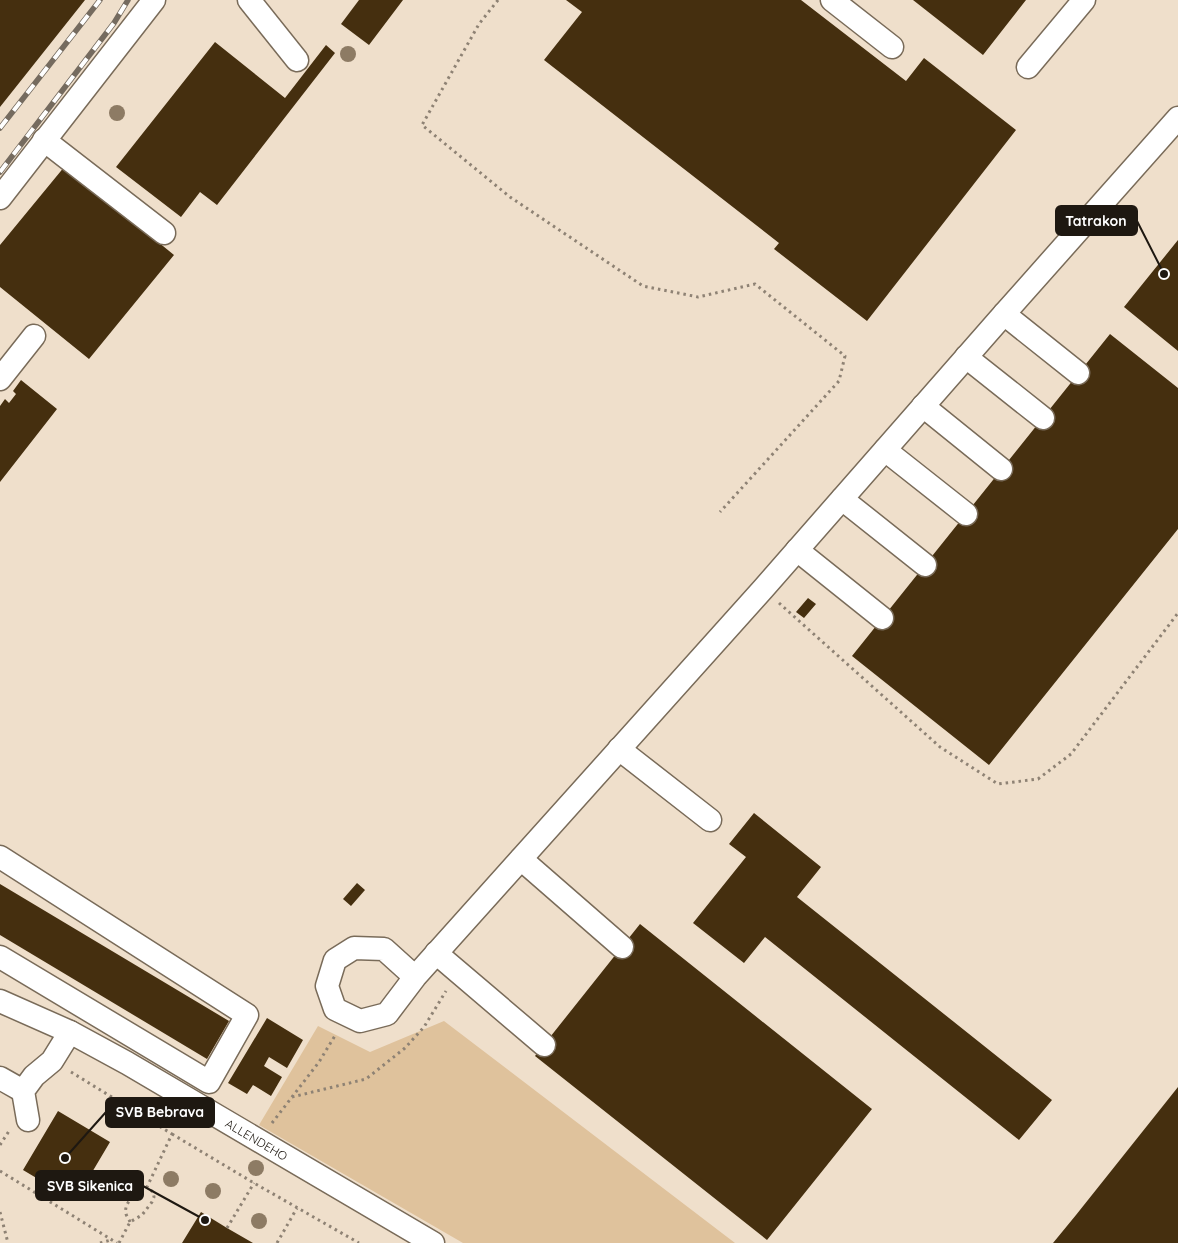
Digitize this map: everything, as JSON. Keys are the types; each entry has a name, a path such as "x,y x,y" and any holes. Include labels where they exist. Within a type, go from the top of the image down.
{"street":[{"path":"0,198 154,0"},
{"path":"249,0 297,60"},
{"path":"832,0 892,47"},
{"path":"1028,67 1084,0"},
{"path":"415,977 384,949 354,948 334,960 327,986 335,1009 360,1020 386,1014 436,953 763,589 1178,118"},
{"path":"44,140 164,233"},
{"path":"1004,314 1078,373"},
{"path":"0,378 34,336"},
{"path":"966,357 1042,418"},
{"path":"923,406 1001,469"},
{"path":"885,450 966,514"},
{"path":"842,499 925,565"},
{"path":"797,550 882,618"},
{"path":"619,749 710,820"},
{"path":"0,857 247,1015 209,1082 206,1110"},
{"path":"521,859 622,947"},
{"path":"436,953 544,1045"},
{"path":"0,957 209,1082"},
{"name":"ALLENDEHO","path":"0,1001 70,1032 127,1063 433,1243"},
{"path":"28,1120 23,1091 34,1076 52,1061 70,1032"},
{"path":"0,1078 23,1091"}],"path":[{"path":"498,0 478,24 422,125 510,197 643,286 698,297 755,284 844,356 839,381 720,512"},
{"path":"763,589 940,748 998,784 1038,779 1071,754 1178,613"},
{"path":"292,1097 366,1079 405,1048 424,1027 457,971"},
{"path":"259,1141 319,1062 348,1015"},
{"path":"52,1061 353,1242 359,1243"},
{"path":"130,1222 126,1208 138,1192 147,1187 172,1134"},
{"path":"0,1172 118,1243 130,1222 142,1215 152,1202 153,1192 147,1187"},
{"path":"227,1228 254,1183"},
{"path":"277,1243 297,1208"},
{"path":"0,1212 8,1243"},
{"path":"100,1243 112,1240"}],"shaded area":[{"path":"444,1021 735,1243 463,1243 259,1125 318,1026 370,1052"}],"building":[{"path":"0,0 85,0 0,107"},
{"path":"359,0 403,0 369,45 341,24"},
{"path":"566,0 801,0 906,81 924,58 1016,130 867,321 774,249 779,243 544,60 582,12"},
{"path":"913,0 1026,0 983,55"},
{"path":"215,42 285,98 326,45 335,53 217,205 200,192 181,217 116,167"},
{"path":"65,166 174,255 89,359 0,287 0,245"},
{"path":"1178,240 1178,351 1124,307"},
{"path":"1110,334 1178,388 1178,529 989,765 852,656"},
{"path":"21,380 57,409 0,482 0,406 5,399 9,403 16,394 13,391"},
{"path":"808,598 816,604 804,618 796,612"},
{"path":"754,813 821,867 797,897 1052,1100 1019,1140 765,937 744,963 693,923 746,857 729,844"},
{"path":"357,883 365,890 351,906 343,899"},
{"path":"0,884 229,1021 207,1059 0,935"},
{"path":"640,924 872,1109 767,1240 535,1056"},
{"path":"267,1018 303,1040 287,1068 269,1057 264,1066 282,1077 271,1096 253,1085 247,1094 228,1083"},
{"path":"1178,1087 1178,1243 1053,1243 1076,1215"},
{"path":"58,1111 110,1142 75,1201 23,1170"},
{"path":"201,1212 227,1228 253,1243 182,1243"}],"railway":[{"path":"0,128 100,0"},
{"path":"0,172 114,23 128,0"}],"place":[{"name":"Tatrakon","path":"1164,274"},
{"name":"SVB Bebrava","path":"65,1158"},
{"name":"SVB Sikenica","path":"205,1220"}]}
